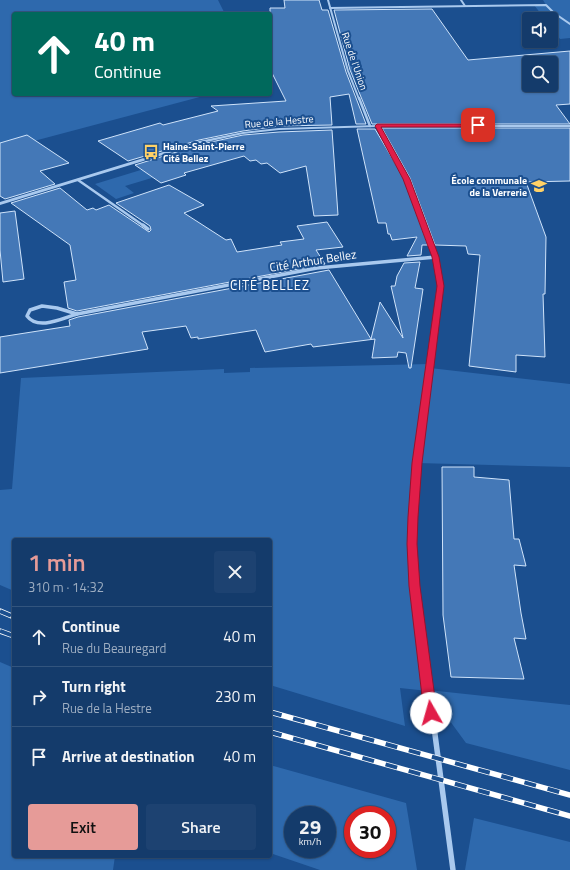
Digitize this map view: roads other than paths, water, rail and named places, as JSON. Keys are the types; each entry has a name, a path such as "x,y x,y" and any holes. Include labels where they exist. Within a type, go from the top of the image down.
{"street":[{"name":"Rue de l'Union","path":"328,0 348,71 370,126"},
{"path":"461,0 465,6"},
{"path":"330,8 546,5 554,13 570,24"},
{"name":"Rue de la Hestre","path":"0,204 201,142 243,133 295,128 370,126 570,126"},
{"path":"377,126 406,179 436,257 440,286 417,463 412,544 415,586 453,870"},
{"path":"78,180 148,229"},
{"name":"Cité Arthur Bellez","path":"77,314 48,306 33,309 27,316 30,321 40,324 77,314 317,268 436,257"}],"railway":[{"path":"0,611 12,616"},
{"path":"0,631 12,635"},
{"path":"272,713 570,795"},
{"path":"272,733 570,816"}],"place":[{"name":"Haine-Saint-Pierre Cité Bellez","path":"151,152"},
{"name":"École communale de la Verrerie","path":"539,186"}],"district":[{"name":"CITÉ BELLEZ","path":"270,285"}]}
